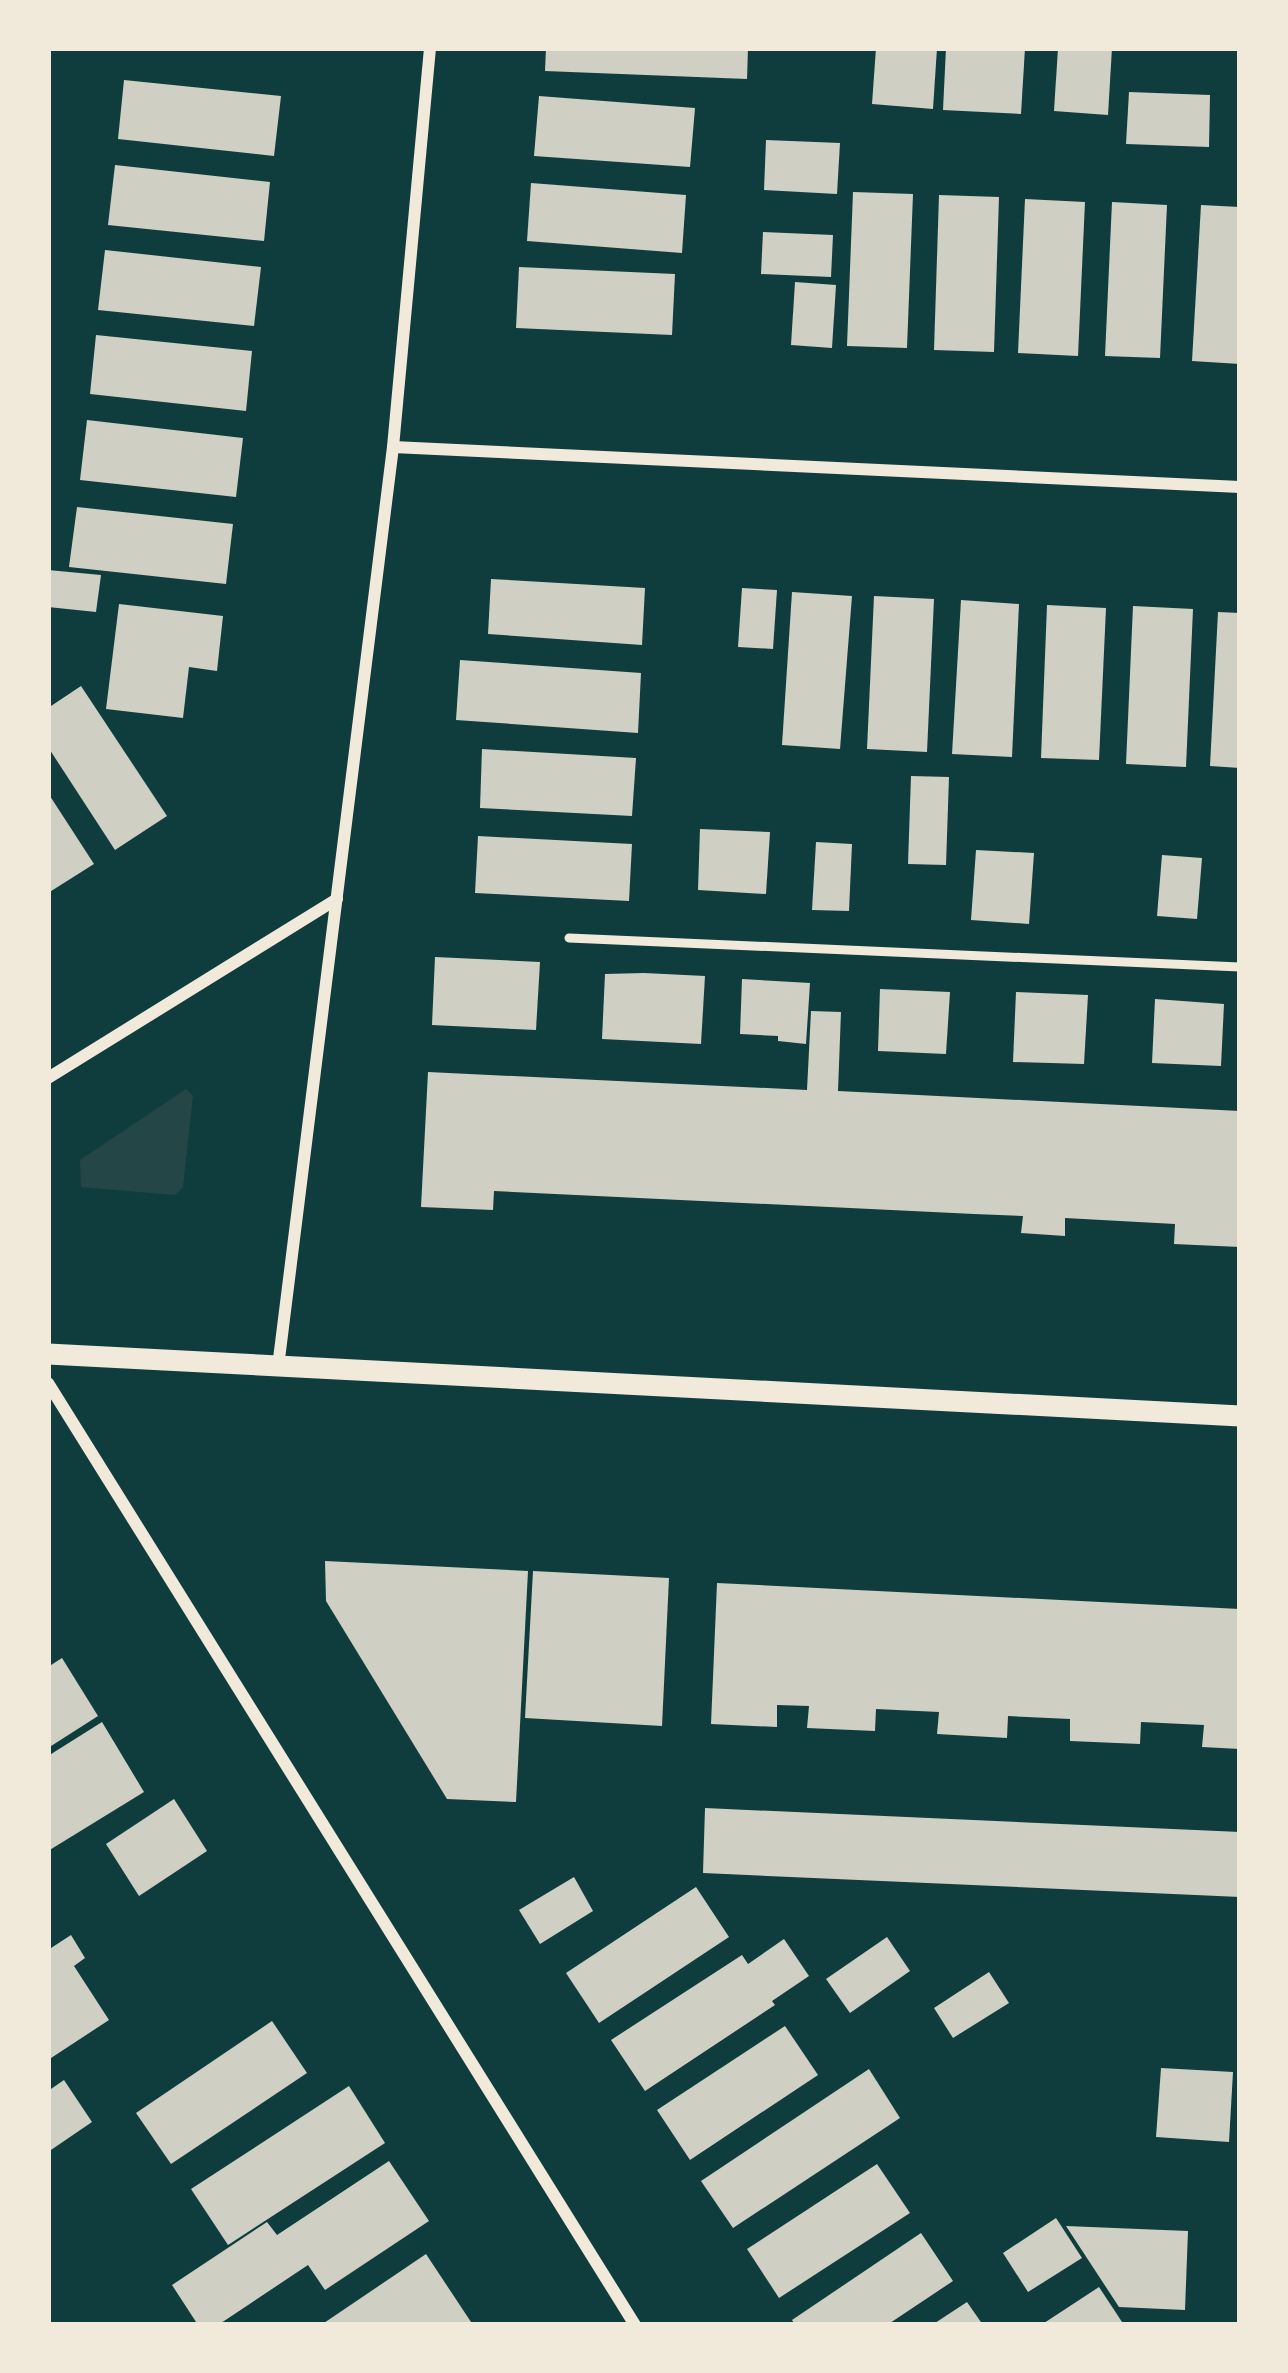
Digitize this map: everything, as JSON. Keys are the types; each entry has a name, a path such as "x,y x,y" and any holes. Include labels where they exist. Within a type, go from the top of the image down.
{"street":[{"path":"278,1367 393,447 430,48"},
{"path":"393,447 1240,487"},
{"path":"48,1078 337,899"},
{"path":"48,1354 1240,1415"},
{"path":"48,1383 635,2325"}],"lane":[{"path":"569,938 1240,967"}],"shaded area":[{"path":"186,1089 193,1096 183,1187 175,1195 81,1187 80,1160"}],"building":[{"path":"546,48 748,48 747,79 545,71"},
{"path":"876,48 937,48 933,109 872,104"},
{"path":"946,48 1025,48 1021,114 943,110"},
{"path":"1058,48 1112,48 1108,115 1054,111"},
{"path":"124,80 281,96 274,156 118,139"},
{"path":"1129,92 1210,95 1209,147 1126,144"},
{"path":"539,96 695,108 690,167 534,156"},
{"path":"766,140 840,143 837,194 764,190"},
{"path":"115,165 270,182 264,241 108,225"},
{"path":"531,183 686,195 682,253 527,241"},
{"path":"853,192 913,194 907,348 847,346"},
{"path":"939,195 999,197 994,352 934,350"},
{"path":"1025,199 1085,202 1078,356 1018,353"},
{"path":"1112,202 1167,205 1160,358 1105,356"},
{"path":"1201,205 1240,207 1240,364 1192,361"},
{"path":"763,232 833,235 831,277 761,274"},
{"path":"105,250 261,267 254,326 98,310"},
{"path":"519,267 675,274 672,335 516,328"},
{"path":"795,282 836,285 832,348 791,345"},
{"path":"96,335 252,351 246,411 90,394"},
{"path":"87,420 243,438 236,497 80,480"},
{"path":"77,507 233,524 226,584 69,567"},
{"path":"48,570 101,575 96,612 48,607"},
{"path":"491,579 645,588 642,645 488,634"},
{"path":"742,588 777,590 773,649 738,647"},
{"path":"792,592 852,596 840,749 782,745"},
{"path":"874,596 934,599 927,752 867,749"},
{"path":"961,600 1019,604 1012,757 952,754"},
{"path":"119,604 223,616 217,671 189,667 183,718 106,709"},
{"path":"1047,605 1106,608 1099,760 1041,758"},
{"path":"1133,606 1193,609 1186,767 1126,764"},
{"path":"1218,612 1240,613 1240,768 1210,766"},
{"path":"460,660 641,673 638,733 456,720"},
{"path":"81,686 167,816 115,850 48,747 48,708"},
{"path":"482,749 636,758 632,816 480,808"},
{"path":"911,776 949,777 946,865 908,864"},
{"path":"48,793 94,864 48,893"},
{"path":"700,829 770,832 766,894 698,890"},
{"path":"478,836 632,844 629,901 475,893"},
{"path":"816,842 852,844 849,911 812,910"},
{"path":"976,850 1034,853 1029,924 971,920"},
{"path":"1162,855 1202,858 1197,919 1157,916"},
{"path":"435,957 540,962 536,1030 432,1025"},
{"path":"605,974 705,976 701,1044 602,1039"},
{"path":"742,979 810,983 806,1044 778,1041 778,1036 740,1034"},
{"path":"880,989 950,992 946,1054 878,1051"},
{"path":"1016,992 1088,995 1084,1064 1013,1062"},
{"path":"1155,999 1224,1004 1221,1066 1152,1063"},
{"path":"811,1011 841,1012 838,1091 1240,1111 1240,1247 1174,1244 1175,1224 1065,1218 1065,1236 1021,1233 1023,1216 494,1191 493,1210 421,1207 428,1072 807,1090"},
{"path":"325,1561 528,1571 516,1802 447,1799 326,1601"},
{"path":"533,1571 669,1578 662,1726 525,1718"},
{"path":"717,1583 1240,1609 1240,1749 1202,1747 1204,1725 1141,1722 1140,1744 1070,1741 1070,1719 1008,1716 1007,1738 937,1734 939,1712 876,1709 875,1731 807,1728 809,1706 777,1705 777,1727 711,1724"},
{"path":"62,1658 98,1716 48,1748 48,1667"},
{"path":"102,1722 144,1792 48,1851 48,1756"},
{"path":"174,1799 207,1851 139,1896 106,1844"},
{"path":"705,1808 1240,1832 1240,1897 703,1873"},
{"path":"574,1877 593,1911 540,1944 519,1910"},
{"path":"696,1887 729,1937 599,2023 566,1973"},
{"path":"71,1935 85,1958 74,1966 109,2020 48,2060 48,1950"},
{"path":"887,1937 910,1971 850,2013 826,1979"},
{"path":"784,1939 809,1976 772,2001 775,2005 645,2091 611,2040 742,1955 748,1964"},
{"path":"989,1972 1009,2003 953,2038 934,2008"},
{"path":"272,2021 307,2073 171,2164 136,2113"},
{"path":"785,2026 818,2075 690,2160 657,2110"},
{"path":"1161,2068 1233,2072 1229,2142 1156,2137"},
{"path":"869,2069 900,2118 733,2228 701,2181"},
{"path":"64,2080 92,2122 48,2152 48,2091"},
{"path":"349,2086 385,2143 228,2245 191,2189"},
{"path":"389,2161 429,2221 325,2290 308,2265 218,2325 198,2325 172,2285 267,2222 277,2235"},
{"path":"877,2164 910,2213 779,2298 747,2249"},
{"path":"1056,2218 1082,2258 1028,2292 1003,2253"},
{"path":"1066,2226 1188,2231 1185,2310 1119,2307"},
{"path":"921,2233 953,2281 887,2325 795,2325 792,2320"},
{"path":"426,2254 473,2325 321,2325"},
{"path":"1099,2287 1124,2325 1041,2325"},
{"path":"967,2302 983,2325 932,2325"}]}
